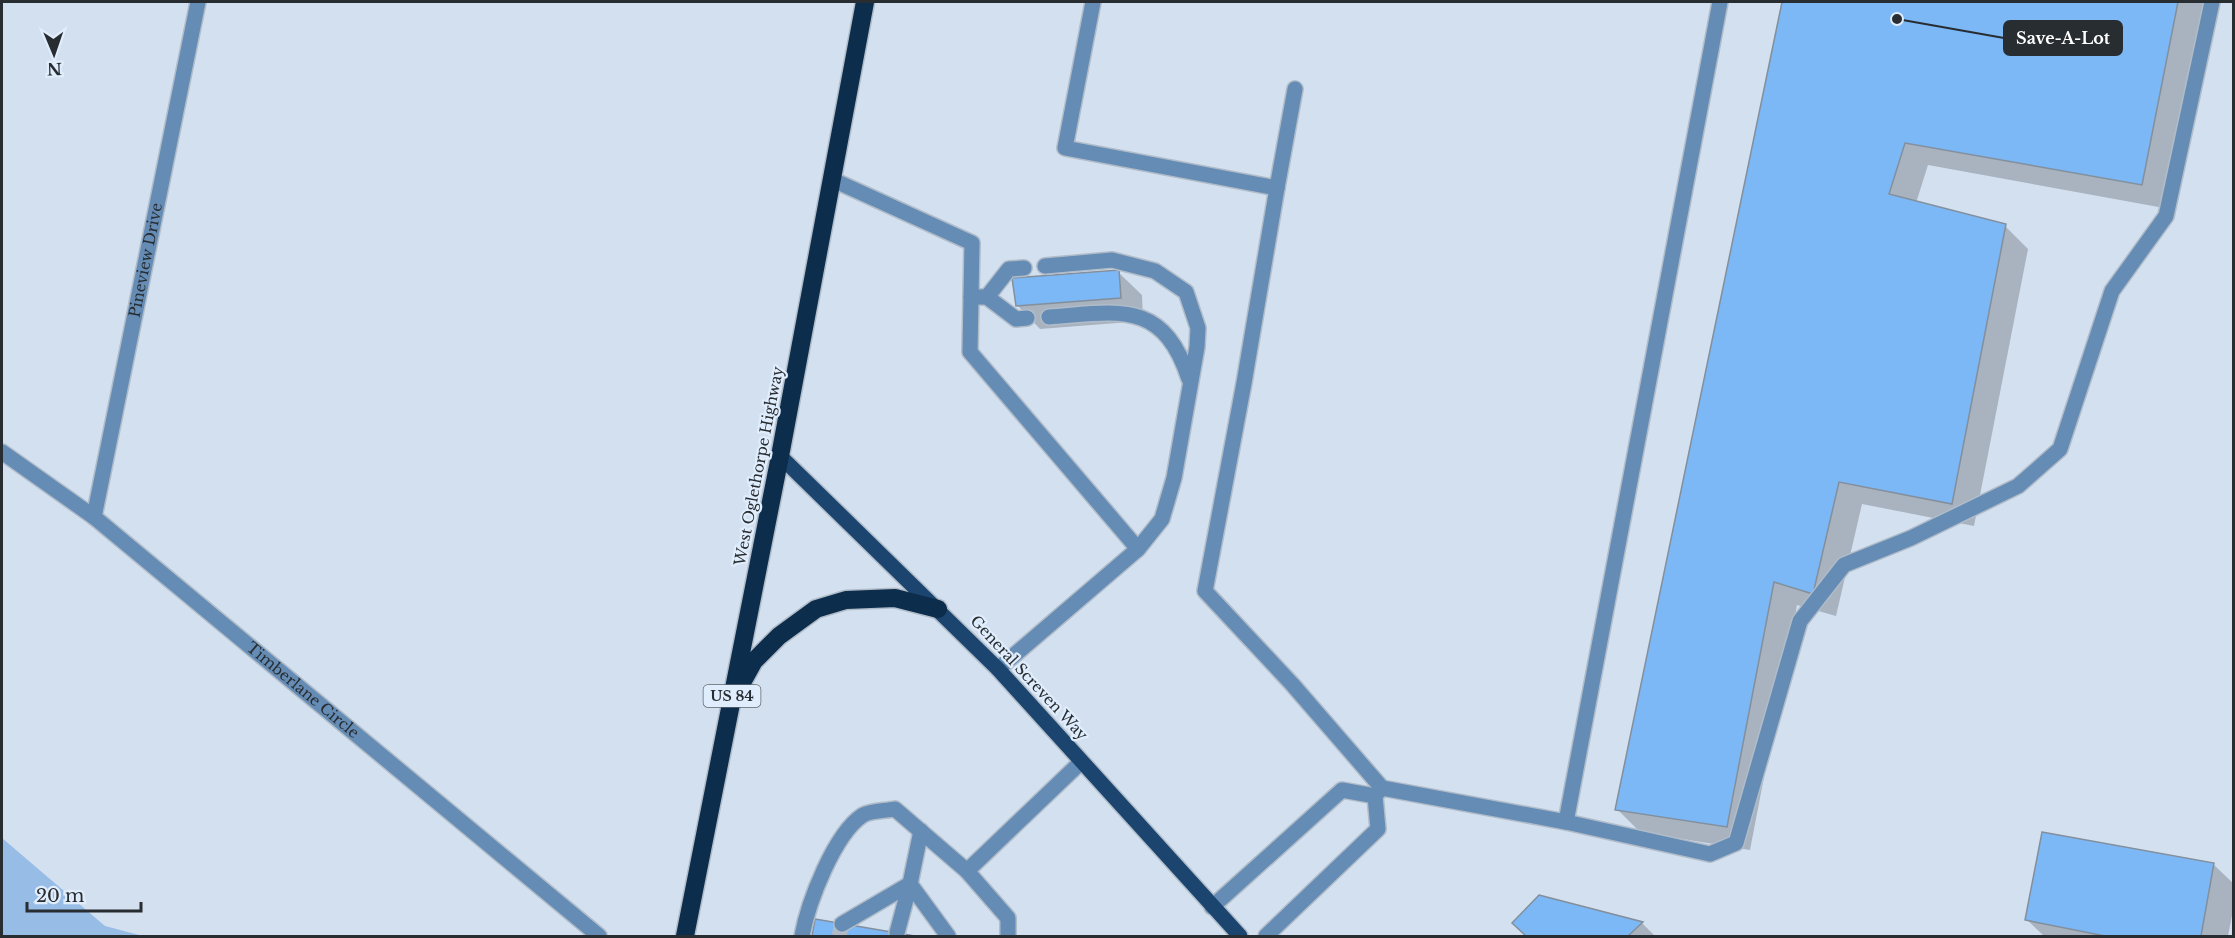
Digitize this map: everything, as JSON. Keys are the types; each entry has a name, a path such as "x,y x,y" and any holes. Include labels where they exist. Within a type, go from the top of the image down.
{"highway":[{"name":"West Oglethorpe Highway","path":"685,936 780,456 866,2"},
{"path":"732,699 754,661 779,636 816,609 846,600 895,598 938,609"}],"main road":[{"name":"General Screven Way","path":"780,456 999,669 1240,936"}],"street":[{"name":"Pineview Drive","path":"94,517 198,2"},
{"path":"1092,2 1065,148 1277,188"},
{"path":"1566,822 1720,2"},
{"path":"1212,907 1342,790 1378,792 1566,822 1710,854 1736,843 1800,621 1844,565 1911,538 2018,486 2060,449 2112,291 2166,216 2212,2"},
{"path":"1266,936 1378,829 1378,792 1292,684 1205,591 1295,89"},
{"path":"831,178 972,243 979,297 970,352 1138,549"},
{"path":"999,669 1138,549 1162,519 1174,478 1197,347 1198,328 1186,292 1155,271 1112,260 1045,266"},
{"path":"979,297 1010,269 1024,268"},
{"path":"979,297 1016,319 1027,318"},
{"path":"1049,317 1118,312 1135,315 1161,328 1181,355 1190,382"},
{"name":"Timberlane Circle","path":"2,452 94,517 599,936"},
{"path":"967,871 1082,762"},
{"path":"802,936 806,915 826,864 852,824 866,814 895,809 967,871 1008,918 1008,936"},
{"path":"897,933 921,831"},
{"path":"842,924 910,884"},
{"path":"910,884 948,936"}],"shaded area":[{"path":"2,838 105,926 143,936 2,936"}],"building":[{"path":"1782,2 2178,2 2142,185 1905,143 1889,194 2006,224 1952,504 1839,482 1813,594 1774,582 1727,827 1615,810"},
{"path":"1119,270 1121,298 1016,306 1012,278"},
{"path":"2042,832 2214,863 2201,936 2105,936 2025,920"},
{"path":"1539,895 1643,922 1628,936 1526,936 1512,923"},
{"path":"815,919 915,936 812,936"}],"tunnel":[{"path":"839,936 842,924"}],"place":[{"name":"Save-A-Lot","path":"1897,19"}]}
